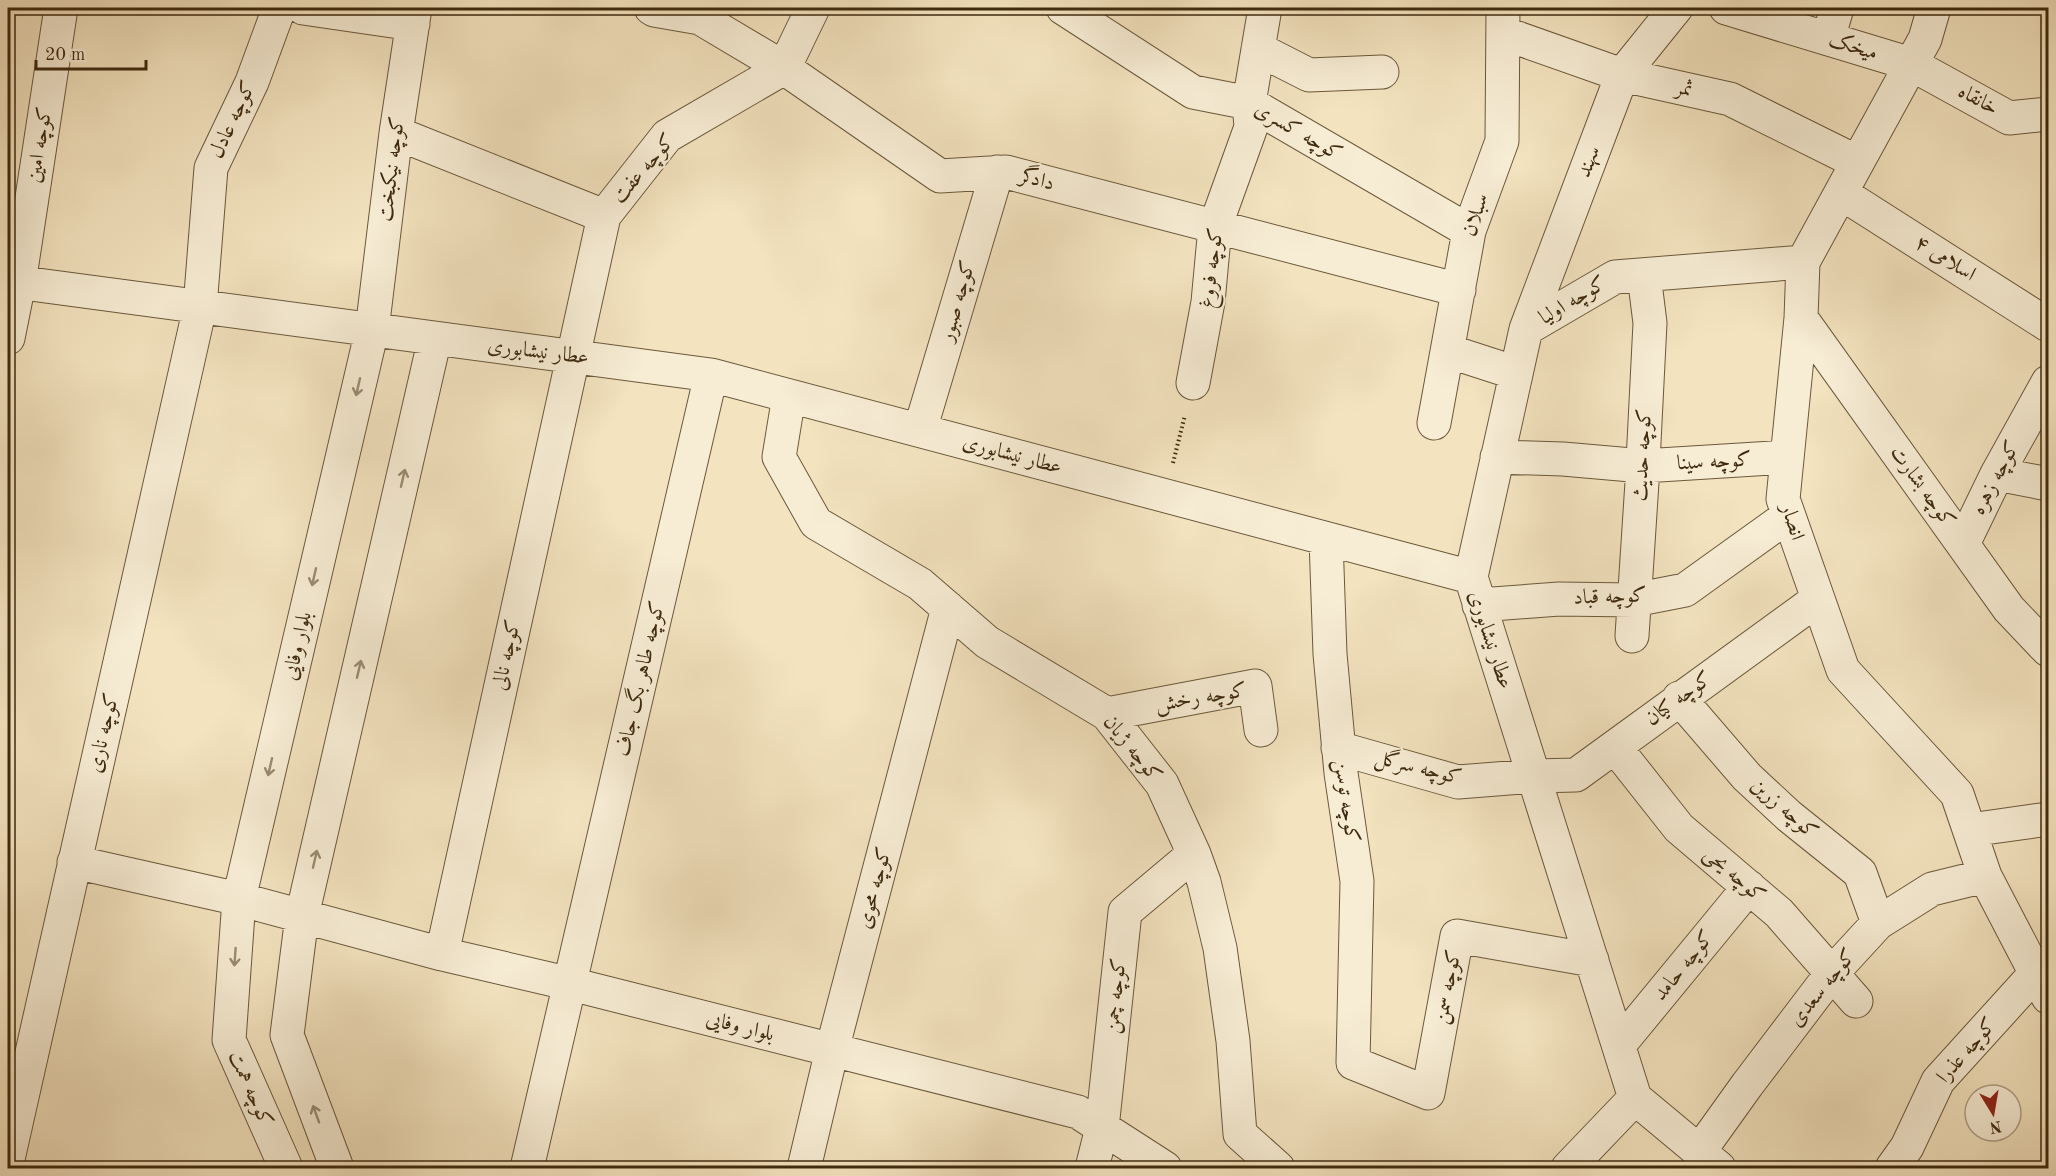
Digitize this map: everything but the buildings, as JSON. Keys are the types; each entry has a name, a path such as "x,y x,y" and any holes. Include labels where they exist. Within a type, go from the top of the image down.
{"street":[{"name":"کوچه امین","path":"8,338 13,282 61,8"},
{"name":"کوچه عادل","path":"200,307 211,168 252,81 277,14 277,8"},
{"path":"303,8 414,16"},
{"name":"دادگر","path":"651,8 700,18 784,68 940,176 1006,172 1460,290"},
{"path":"784,68 813,8"},
{"name":"کوچه کسری","path":"1063,8 1193,92 1249,103 1469,231"},
{"name":"کوچه فروغ","path":"1193,383 1208,302 1215,227 1251,127 1249,103 1265,8"},
{"name":"سهند","path":"1526,329 1622,75 1676,8"},
{"name":"میخک","path":"1726,8 1784,16 1828,39 1911,64"},
{"path":"1828,39 1837,8"},
{"name":"انصار","path":"1934,8 1925,39 1803,262 1801,318 1783,499 1843,670 1957,794 1986,876 2042,985"},
{"name":"کوچه نیکبخت","path":"372,330 396,132 414,16"},
{"name":"ثمر","path":"1503,20 1622,75 1730,99 1857,162"},
{"name":"سبلان","path":"1434,423 1469,231 1502,141 1503,20"},
{"path":"1258,49 1309,75 1382,72"},
{"name":"خانقاه","path":"1911,64 2009,117 2049,114"},
{"name":"کوچه عفت","path":"572,356 604,216 667,136 784,68"},
{"path":"396,132 604,216"},
{"name":"کوچه صبور","path":"920,430 997,172"},
{"name":"اسلامی ۴","path":"1841,193 2049,325"},
{"name":"کوچه اولیا","path":"1475,591 1497,457 1526,329 1615,277 1803,262"},
{"name":"کوچه حدیث","path":"1632,636 1650,323 1644,275"},
{"name":"عطار نیشابوری","path":"13,282 711,375 1326,539 1475,591 1635,1098"},
{"name":"کوچه ناری","path":"8,1159 200,307"},
{"name":"کوچه بشارت","path":"1801,318 2009,609 2049,650"},
{"name":"بلوار وفایی","path":"372,330 239,898 442,954 571,984 1078,1112 1165,1168"},
{"path":"337,1168 287,1035 302,915 435,338"},
{"path":"1448,351 1516,373"},
{"name":"کوچه نالی","path":"442,954 572,356"},
{"name":"کوچه طاهر بگ جاف","path":"527,1168 711,375"},
{"name":"کوچه زهره","path":"1963,544 1998,474 2049,382"},
{"name":"کوچه ژیان","path":"789,396 779,457 816,523 920,584 987,642 1107,714 1162,784 1194,854 1204,882 1220,948 1233,1041 1240,1134 1278,1168"},
{"name":"کوچه سینا","path":"1497,457 1563,459 1643,466 1787,457"},
{"path":"1998,474 2049,484"},
{"name":"کوچه قباد","path":"1475,591 1559,598 1634,600 1685,590 1788,516"},
{"name":"کوچه توسن","path":"1326,539 1330,654 1338,748 1357,881 1353,1063"},
{"name":"کوچه کیان","path":"1534,776 1576,775 1818,599"},
{"name":"کوچه محوی","path":"804,1168 832,1050 948,608"},
{"name":"کوچه رخش","path":"1107,714 1255,686 1261,730"},
{"name":"کوچه زرین","path":"1679,698 1746,777 1789,816 1860,873 1878,923"},
{"name":"کوچه یحی","path":"1615,747 1679,828 1779,913 1856,1001"},
{"name":"کوچه سرگل","path":"1338,748 1458,782 1534,776"},
{"path":"1970,830 2049,819"},
{"name":"کوچه چمن","path":"1092,1168 1102,1128 1125,912 1194,854"},
{"path":"74,862 239,898"},
{"name":"کوچه سعدی","path":"1709,1160 1747,1085 1832,973 1878,923 1932,889 1986,876"},
{"name":"کوچه حامد","path":"1618,1045 1749,887"},
{"name":"کوچه همت","path":"239,898 229,1040 286,1168"},
{"name":"کوچه سمن","path":"1353,1063 1428,1093 1457,936 1592,960"},
{"name":"کوچه عذرا","path":"1892,1168 1907,1147 1938,1081 2042,985"},
{"path":"1568,1168 1635,1098 1709,1160"}],"path":[{"path":"1165,496 1193,383"}]}
